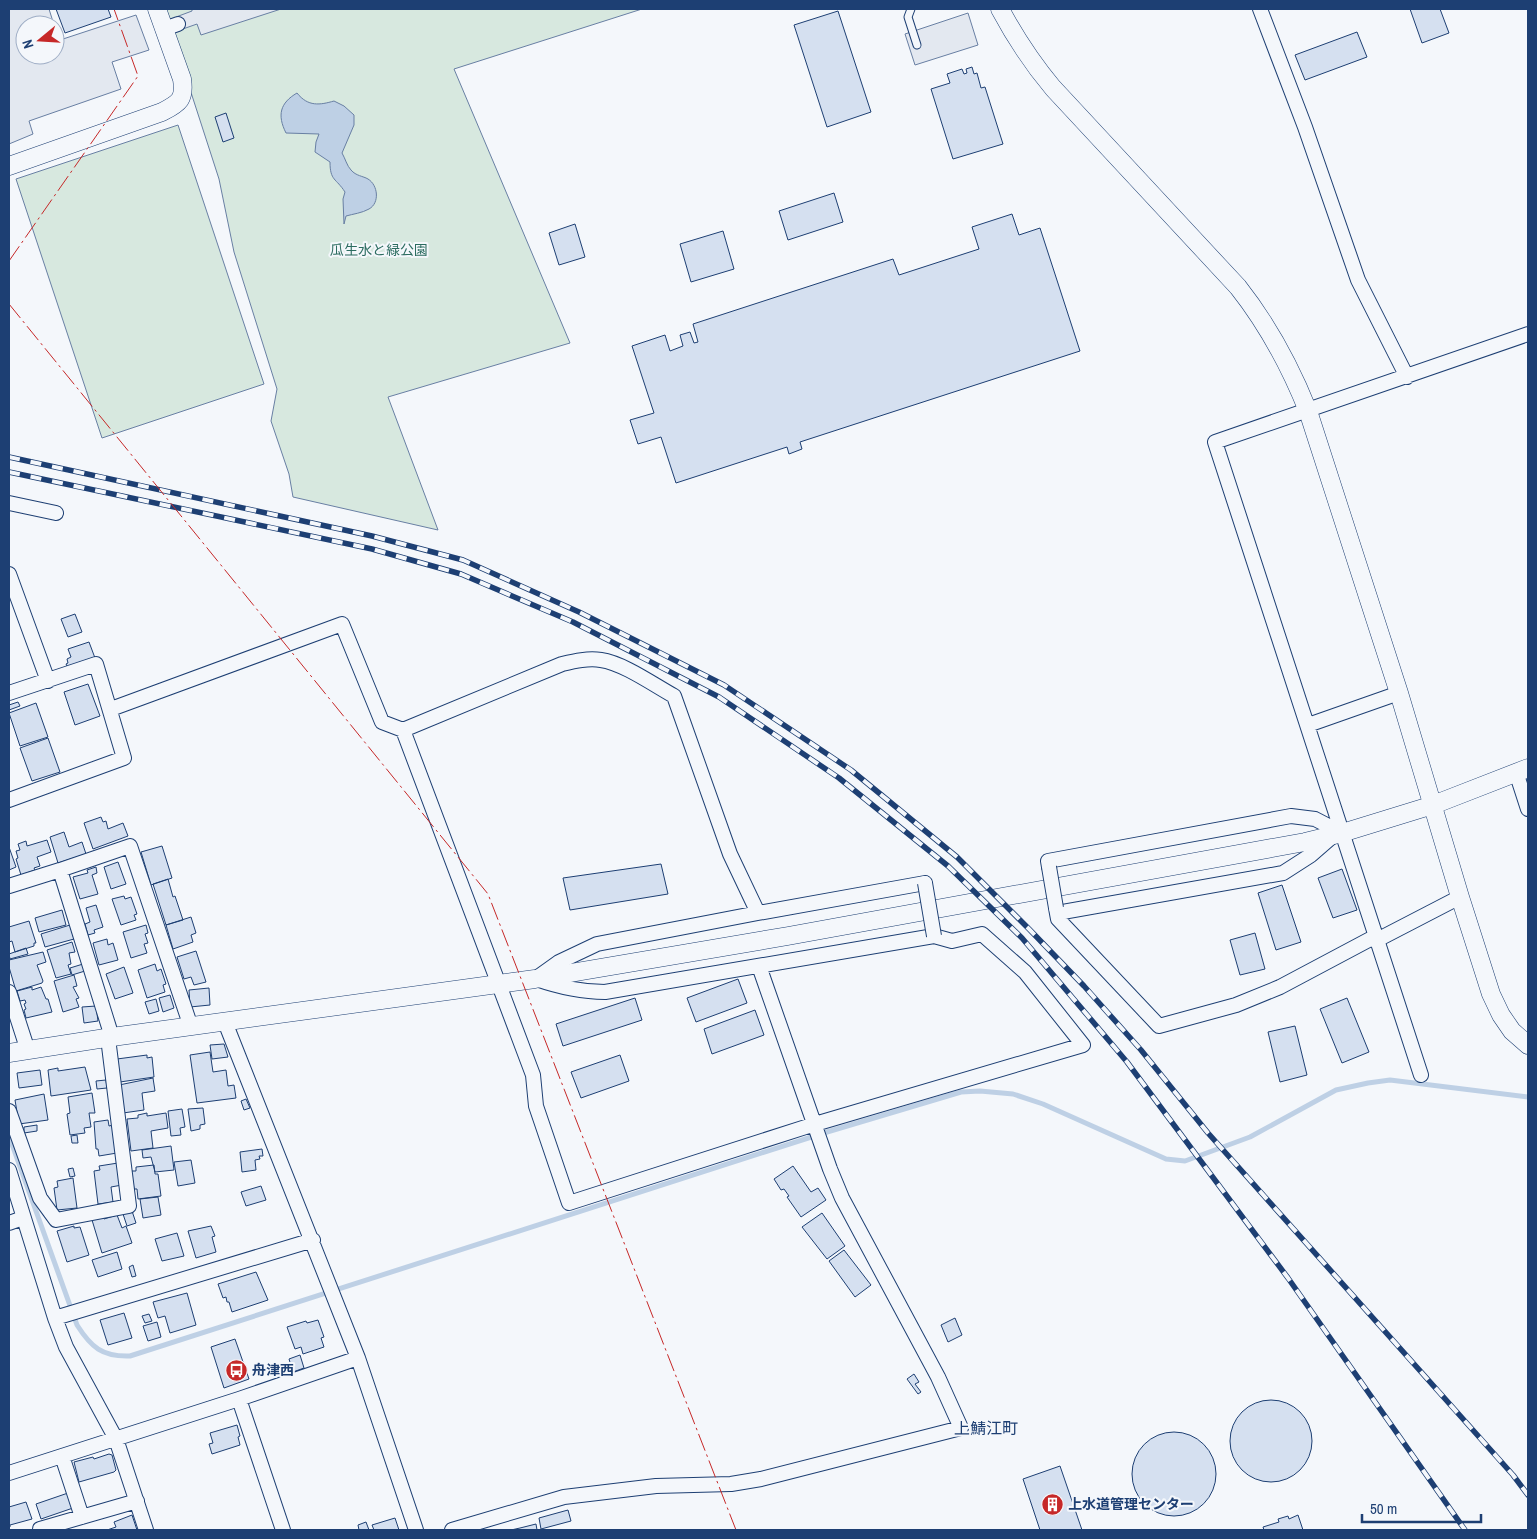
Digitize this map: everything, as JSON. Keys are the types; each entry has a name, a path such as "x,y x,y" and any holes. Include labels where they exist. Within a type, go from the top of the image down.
{"street":[{"path":"10,163 162,112 174,106 182,99 184,90 171,26 157,9"},
{"path":"1000,9 1034,65 1053,88 1232,280 1257,311 1290,369 1308,411 1399,693 1491,994 1501,1015 1512,1031 1528,1045"},
{"path":"1260,9 1305,127 1358,280 1406,377"},
{"path":"1421,1075 1376,938 1338,834 1308,725 1215,442 1528,334"},
{"path":"9,503 56,513"},
{"path":"9,573 48,681"},
{"path":"110,709 342,624 382,722 403,730 562,664 588,659 614,663 674,696 730,854 758,913"},
{"path":"9,693 96,664 124,758 9,800"},
{"path":"1308,725 1399,693"},
{"path":"403,730 533,1074 536,1106 569,1203 817,1131 1083,1045 1025,972 982,934 952,941 934,936 605,992 559,987 536,979"},
{"path":"9,1053 536,979 905,915 1305,842 1433,805 1522,770 1528,809"},
{"path":"1338,834 1315,820 1291,816 1048,861 1058,919 1160,1026 1236,1005 1280,987 1460,897"},
{"path":"1056,910 1283,873 1311,855 1338,834"},
{"path":"9,886 130,846 191,1027"},
{"path":"9,1112 40,1198 56,1220 129,1206 110,1038 60,870"},
{"path":"536,979 559,962 597,944 925,883 934,936"},
{"path":"452,1530 564,1498 656,1486 732,1484 761,1479 961,1428 938,1377 842,1198 830,1169 759,966"},
{"path":"9,992 28,1051"},
{"path":"226,1022 333,1291 358,1358 416,1530"},
{"path":"9,1170 55,1318 66,1347 116,1439 146,1530"},
{"path":"9,1223 23,1218"},
{"path":"55,1318 313,1240"},
{"path":"9,1473 240,1399 358,1358"},
{"path":"240,1399 282,1530"},
{"path":"62,1456 82,1517"},
{"path":"40,1530 137,1501"}],"lane":[{"path":"911,9 908,16 917,45"}],"green space":[{"name":"瓜生水と緑公園","path":"164,9 642,9 454,69 570,343 388,397 438,530 293,497 289,474 271,421 277,389 234,252 219,179"},
{"path":"178,125 264,384 102,438 16,179"}],"shaded area":[{"path":"9,9 49,9 51,15 15,15 15,65 65,65 65,38 136,15 149,50 112,62 121,89 29,121 33,134 9,144"},
{"path":"192,9 281,9 201,35 197,24 180,30 176,17 192,11"},
{"path":"968,13 978,45 915,65 905,34"}],"water":[{"path":"297,93 305,101 314,104 334,101 344,106 354,115 354,125 342,153 353,172 368,179 374,185 376,198 375,203 369,209 346,216 344,224 343,199 345,192 332,176 330,162 315,152 319,134 286,133 283,127 281,115 284,105"}],"building":[{"path":"56,9 108,9 111,17 65,33 65,15 58,15"},
{"path":"1410,9 1440,9 1449,33 1422,43"},
{"path":"838,11 871,112 827,127 794,25"},
{"path":"1357,32 1367,57 1305,80 1295,55"},
{"path":"972,67 974,74 977,73 981,88 985,87 1003,144 953,159 931,89 950,83 947,74 962,69 964,74 967,73 966,69"},
{"path":"226,113 234,138 223,142 215,117"},
{"path":"834,193 843,222 788,240 779,211"},
{"path":"1012,214 1019,235 1040,228 1080,351 800,442 802,449 789,454 787,447 676,483 661,437 638,444 630,420 654,413 632,346 665,335 670,351 683,346 680,335 690,332 694,343 698,342 693,324 893,259 899,275 979,249 972,227"},
{"path":"575,224 585,257 559,265 549,233"},
{"path":"723,231 734,269 691,282 680,244"},
{"path":"75,614 82,632 68,637 61,619"},
{"path":"89,642 95,658 68,668 66,664 68,663 67,659 71,657 68,649"},
{"path":"88,684 100,716 75,725 64,692"},
{"path":"18,702 20,706 9,710 9,705"},
{"path":"36,703 48,737 20,746 9,713"},
{"path":"48,738 60,772 32,781 20,748"},
{"path":"101,817 103,822 106,821 108,829 123,823 128,836 93,849 84,823"},
{"path":"64,832 69,847 82,842 86,854 58,863 50,837"},
{"path":"47,840 51,852 37,857 40,866 34,868 35,870 21,875 16,859 18,858 16,851 20,850 18,844 26,841 27,846"},
{"path":"162,846 172,878 151,885 141,852"},
{"path":"9,847 16,867 9,870"},
{"path":"118,862 126,884 111,889 104,867"},
{"path":"661,864 668,894 570,910 563,878"},
{"path":"96,867 97,873 92,875 98,894 80,899 73,877 88,873 87,870"},
{"path":"1342,869 1357,910 1333,918 1318,878"},
{"path":"168,879 183,920 166,925 153,884"},
{"path":"1282,885 1301,942 1276,950 1258,893"},
{"path":"124,896 125,899 131,897 137,914 134,915 136,920 121,925 112,899"},
{"path":"96,905 103,927 94,930 95,933 88,935 85,924 90,922 86,908"},
{"path":"62,910 66,925 39,932 35,918"},
{"path":"191,917 196,933 191,935 193,942 173,949 166,925"},
{"path":"29,921 36,943 34,943 34,946 15,952 12,941 9,942 9,927"},
{"path":"70,925 74,939 45,947 41,934"},
{"path":"146,925 148,933 145,934 148,943 144,944 147,953 131,958 123,932"},
{"path":"1255,933 1265,969 1240,975 1230,940"},
{"path":"107,939 108,945 113,943 118,960 99,965 93,943"},
{"path":"72,942 75,952 69,953 71,964 68,965 71,974 56,978 47,950"},
{"path":"26,948 28,954 10,959 9,954"},
{"path":"196,951 206,982 194,985 191,977 184,979 177,957"},
{"path":"43,952 46,962 37,965 42,983 16,991 9,967 9,960"},
{"path":"83,964 85,971 72,975 70,968"},
{"path":"155,964 157,971 161,969 166,984 163,985 165,992 147,998 138,970"},
{"path":"124,967 133,993 115,999 106,974"},
{"path":"74,975 77,986 73,987 79,998 76,999 79,1007 63,1012 54,981"},
{"path":"738,979 747,1003 696,1022 687,998"},
{"path":"32,987 32,990 41,987 46,999 48,999 52,1012 26,1018 24,1010 26,1009 25,1000 20,1001 17,991"},
{"path":"209,988 210,1005 190,1007 189,990"},
{"path":"170,995 174,1008 163,1012 159,998"},
{"path":"635,998 642,1020 563,1046 556,1024"},
{"path":"1347,998 1369,1052 1342,1063 1320,1009"},
{"path":"156,999 159,1011 149,1014 145,1002"},
{"path":"96,1006 98,1021 84,1023 82,1007"},
{"path":"755,1010 764,1035 712,1054 704,1029"},
{"path":"1295,1026 1307,1075 1280,1082 1268,1032"},
{"path":"224,1044 228,1057 212,1059 210,1045"},
{"path":"210,1052 213,1072 226,1070 228,1086 234,1085 236,1098 197,1103 190,1055"},
{"path":"147,1055 147,1058 152,1057 154,1077 120,1082 117,1059"},
{"path":"620,1055 629,1081 581,1098 571,1072"},
{"path":"85,1067 91,1090 51,1096 48,1070 58,1068 58,1071"},
{"path":"40,1070 42,1085 19,1088 17,1073"},
{"path":"153,1078 155,1091 142,1093 144,1110 123,1113 119,1085"},
{"path":"106,1080 107,1088 97,1089 96,1081"},
{"path":"92,1093 95,1113 89,1113 91,1127 84,1128 85,1133 70,1135 67,1114 70,1113 68,1097"},
{"path":"44,1094 48,1120 19,1124 15,1100"},
{"path":"246,1099 250,1108 244,1110 241,1101"},
{"path":"203,1108 205,1124 200,1125 200,1129 191,1131 188,1109"},
{"path":"182,1109 185,1127 180,1128 181,1135 171,1136 168,1111"},
{"path":"147,1113 147,1116 166,1113 168,1128 151,1131 153,1148 131,1151 127,1119 138,1118 138,1115"},
{"path":"108,1120 109,1126 113,1125 117,1153 99,1156 98,1149 96,1149 94,1122"},
{"path":"37,1125 37,1131 24,1133 24,1127"},
{"path":"77,1135 78,1143 72,1143 71,1136"},
{"path":"171,1146 174,1170 155,1172 151,1157 143,1158 142,1150"},
{"path":"262,1149 263,1156 259,1156 260,1159 255,1160 256,1170 242,1172 240,1152"},
{"path":"191,1160 195,1183 178,1186 174,1162"},
{"path":"118,1163 122,1185 111,1187 113,1202 98,1204 94,1171 100,1170 99,1166"},
{"path":"154,1165 155,1174 158,1174 161,1196 138,1199 131,1171 136,1171 136,1167"},
{"path":"793,1166 811,1192 818,1188 826,1200 801,1217 787,1197 789,1196 784,1189 781,1190 774,1179"},
{"path":"73,1168 75,1176 70,1177 68,1169"},
{"path":"73,1178 77,1208 57,1210 54,1188 58,1187 57,1181"},
{"path":"261,1186 266,1200 246,1206 241,1192"},
{"path":"158,1197 161,1215 143,1218 140,1199"},
{"path":"132,1211 136,1223 127,1226 123,1214"},
{"path":"822,1213 845,1246 827,1259 802,1227"},
{"path":"117,1215 122,1228 126,1226 132,1243 102,1253 92,1220"},
{"path":"74,1226 74,1228 80,1227 89,1255 67,1262 57,1231"},
{"path":"211,1226 215,1236 212,1237 216,1252 196,1258 188,1231"},
{"path":"177,1233 184,1256 162,1261 155,1239"},
{"path":"844,1250 871,1285 855,1297 829,1261"},
{"path":"117,1252 122,1269 98,1277 92,1260"},
{"path":"133,1265 136,1276 132,1277 129,1267"},
{"path":"256,1272 268,1300 232,1312 226,1297 223,1298 218,1284"},
{"path":"187,1293 196,1325 170,1333 165,1316 158,1318 153,1302"},
{"path":"124,1313 132,1338 108,1345 100,1320"},
{"path":"149,1314 152,1321 145,1323 142,1316"},
{"path":"955,1318 962,1335 948,1342 941,1325"},
{"path":"318,1320 324,1337 321,1338 324,1347 303,1354 301,1347 295,1349 287,1327 306,1321 307,1323"},
{"path":"157,1322 161,1337 148,1341 143,1326"},
{"path":"235,1339 249,1379 224,1388 211,1347"},
{"path":"300,1355 304,1368 293,1372 289,1359"},
{"path":"914,1374 919,1382 915,1384 921,1392 918,1394 907,1379"},
{"path":"1271,1400 1287,1403 1300,1412 1309,1425 1312,1441 1309,1457 1300,1470 1287,1479 1271,1482 1255,1479 1242,1470 1233,1457 1230,1441 1233,1425 1242,1412 1255,1403"},
{"path":"237,1425 240,1445 212,1454 209,1444 213,1443 210,1433"},
{"path":"1174,1432 1190,1435 1204,1444 1213,1458 1216,1474 1213,1490 1204,1504 1190,1513 1174,1516 1158,1513 1144,1504 1135,1490 1132,1474 1135,1458 1144,1444 1158,1435"},
{"path":"109,1454 112,1455 116,1470 114,1472 79,1482 74,1462 93,1457 94,1459"},
{"name":"上水道管理センター","path":"1060,1466 1082,1530 1040,1530 1023,1479"},
{"path":"68,1493 73,1508 41,1519 36,1504"},
{"path":"26,1502 32,1519 10,1525 9,1527 9,1507"},
{"path":"568,1510 571,1521 541,1529 539,1518"},
{"path":"132,1515 137,1530 107,1530 116,1527 114,1522"},
{"path":"1298,1515 1303,1530 1264,1530 1263,1527 1279,1522 1278,1519 1288,1516 1289,1519"},
{"path":"395,1518 399,1530 374,1530 372,1525"},
{"path":"366,1522 369,1530 359,1530 358,1525"},
{"path":"536,1524 537,1530 511,1530 520,1528"}],"waterway":[{"path":"9,1136 77,1325 87,1339 98,1349 112,1355 130,1356 827,1132 961,1092 980,1091 1013,1094 1043,1104 1166,1159 1185,1161 1250,1137 1336,1090 1368,1083 1390,1080 1528,1097"}],"railway":[{"path":"9,457 372,536 463,560 579,612 724,685 851,770 957,857 1084,986 1141,1050 1208,1133 1513,1475 1528,1495"},
{"path":"9,472 372,549 461,574 573,622 719,697 839,778 948,866 1022,938 1127,1062 1288,1278 1465,1530"}],"power":[{"path":"9,261 138,76 114,9"},
{"path":"9,304 488,894 736,1530"}],"place":[{"name":"舟津西","path":"236,1370"},
{"name":"上水道管理センター","path":"1052,1504"}],"district":[{"name":"上鯖江町","path":"986,1428"}]}
